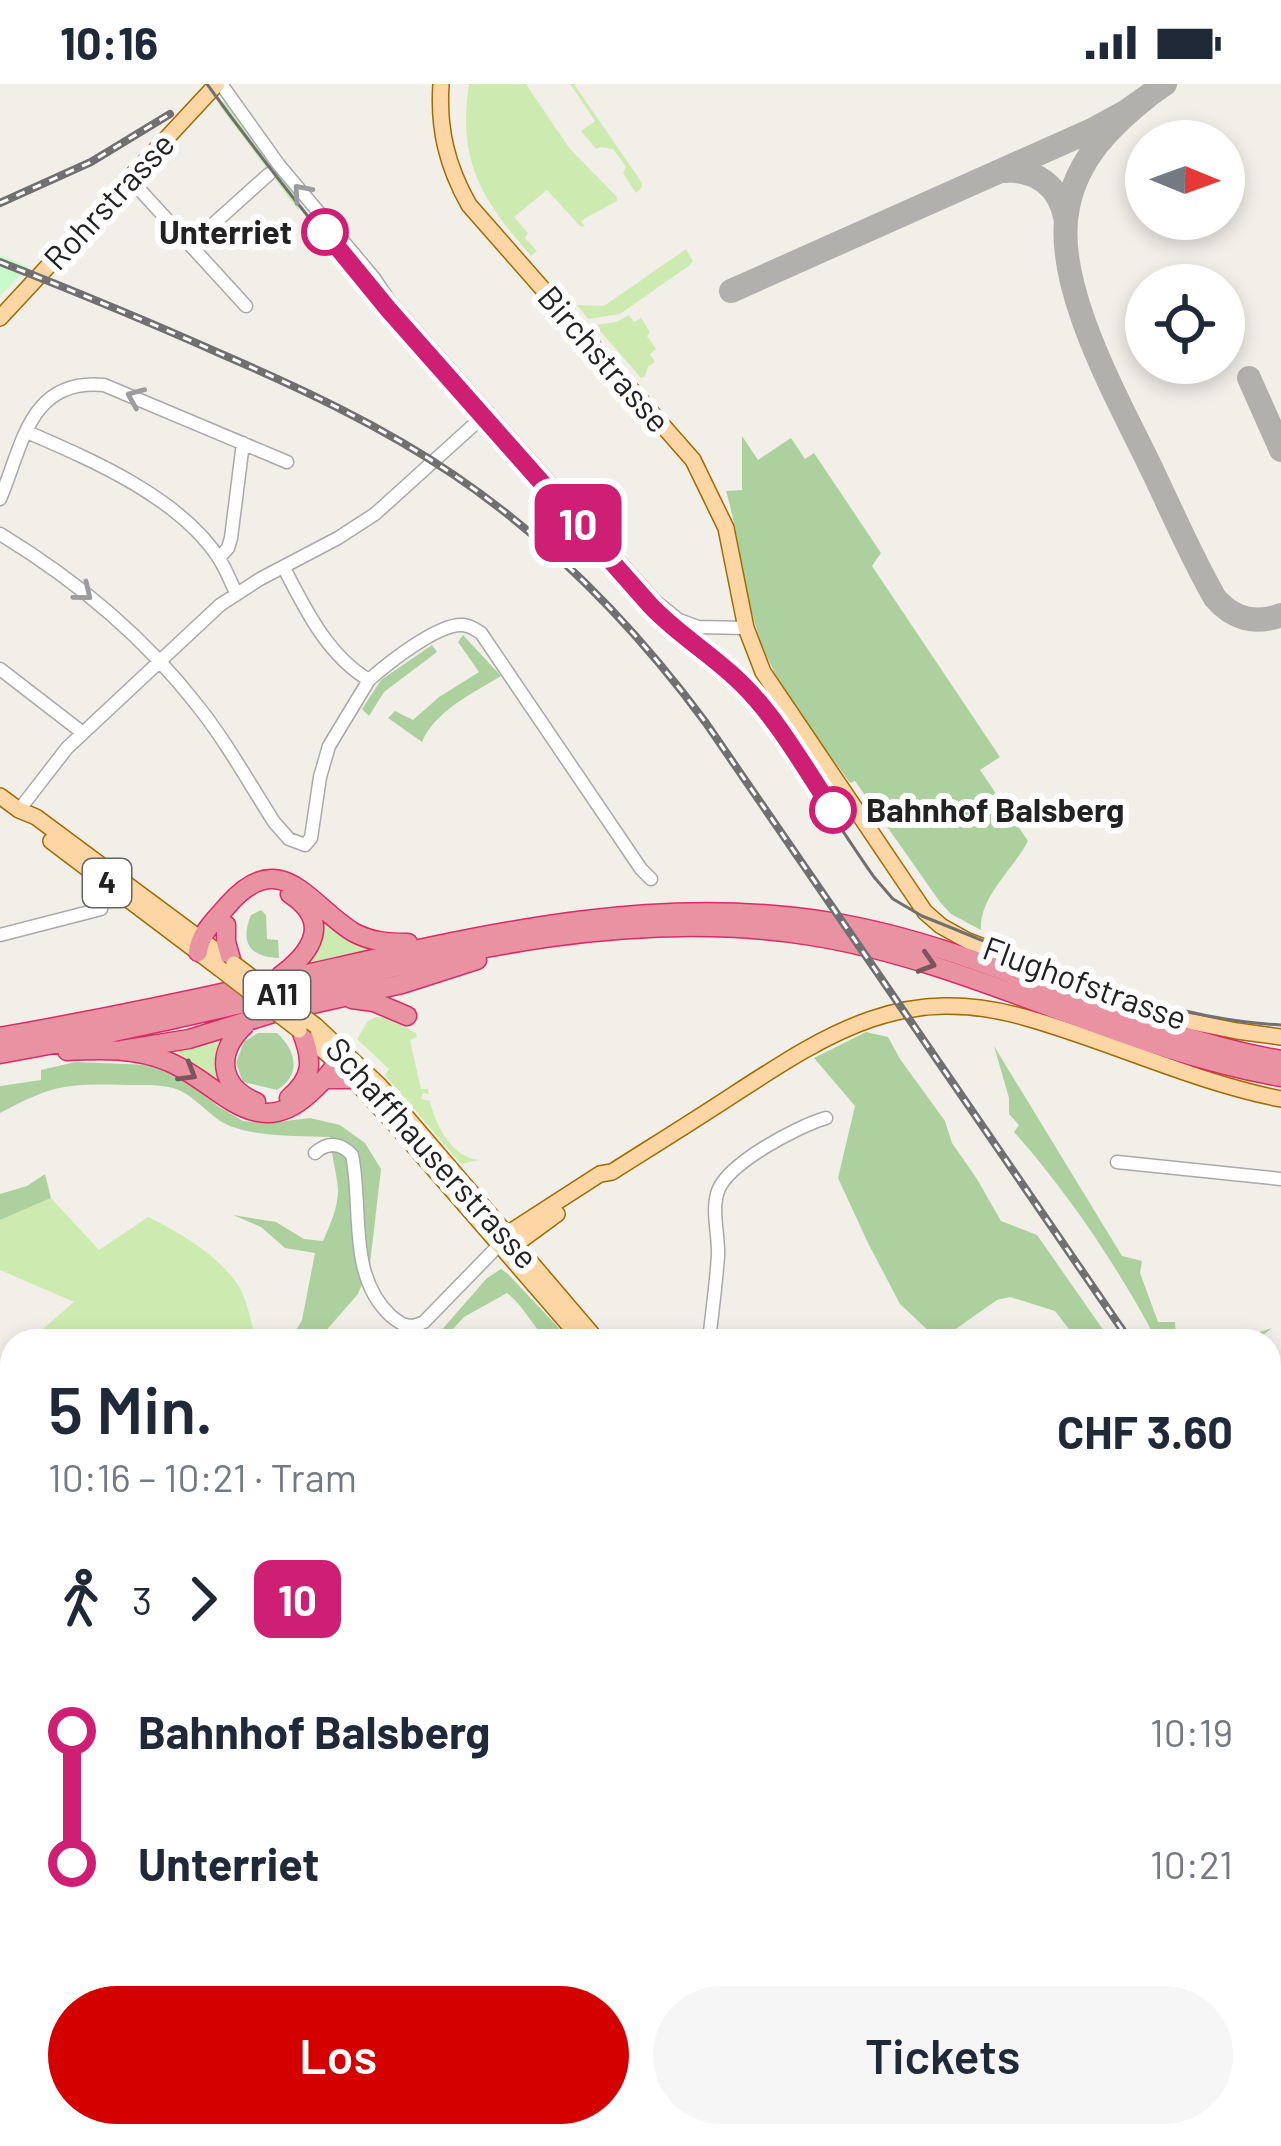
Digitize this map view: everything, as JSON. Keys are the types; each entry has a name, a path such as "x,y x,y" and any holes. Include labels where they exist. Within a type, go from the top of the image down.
{"highway":[{"path":"202,946 243,890 274,880 303,890 364,937 392,943 441,943"},
{"path":"202,946 245,901 263,891 284,892 303,904 312,922 310,946 303,958 272,982"},
{"name":"A11","path":"0,1036 529,926 620,914 714,911 809,918 919,940 1169,1031 1281,1060"},
{"path":"226,925 228,965"},
{"name":"A11","path":"0,1055 554,935 706,926 847,942 903,956 1160,1046 1281,1077"},
{"path":"0,1055 122,1051 189,1039 402,984 554,935"},
{"path":"335,998 374,1002 407,1016 397,1003 402,984"},
{"path":"254,1019 233,1037 226,1054 226,1073 251,1101 266,1104 288,1098 335,1063"},
{"path":"305,1083 309,1062 306,1029"},
{"path":"122,1051 172,1063 233,1103 262,1113 296,1105 335,1063"},
{"path":"335,1063 354,1079"}],"main road":[{"name":"Rohrstrasse","path":"0,318 219,84"},
{"name":"Birchstrasse","path":"441,84 446,157 469,206 693,460 717,510 717,534 741,627"},
{"name":"Birchstrasse","path":"451,84 450,145 480,215"},
{"name":"Flughofstrasse","path":"741,627 776,694 925,912 941,926 968,941 1167,1017 1276,1034"},
{"name":"Schaffhauserstrasse","path":"0,796 30,826 228,965 306,1029 335,1063 380,1086 574,1329"},
{"path":"507,1241 600,1174 612,1172 823,1039 888,1013 970,1007 1017,1015 1281,1099"},
{"name":"Schaffhauserstrasse","path":"354,1079 587,1329"}],"street":[{"path":"219,84 390,302 654,600 698,628 741,627"},
{"path":"191,244 269,174"},
{"path":"129,178 246,306"},
{"path":"0,500 30,421 46,400 65,388 92,383 287,462"},
{"path":"19,810 65,750 236,593 360,524 488,412"},
{"path":"27,432 102,467 186,520 219,558 236,593"},
{"path":"219,558 231,538 243,443"},
{"path":"0,534 99,604 160,663 197,704 274,822 289,839 302,844 311,838 329,746 368,680 392,659 453,626 471,626 482,633 651,879"},
{"path":"284,568 332,648 350,669 368,680"},
{"path":"0,670 83,733"},
{"path":"0,935 100,909"},
{"path":"710,1329 718,1252 716,1195 722,1183 747,1160 808,1123 826,1118"},
{"path":"314,1153 334,1144 352,1155 362,1264 376,1298 406,1327 424,1322 507,1241"},
{"path":"1117,1162 1281,1179"}],"green space":[{"path":"469,84 526,84 570,149 617,201 581,221 585,227 547,190 514,217 537,251 531,256 477,178 467,136"},
{"path":"570,84 642,183 636,193 613,149 596,149 581,131 595,121"},
{"path":"226,99 297,194 299,211 219,105"},
{"path":"686,249 693,261 690,265 620,314 588,319 577,305 604,306"},
{"path":"0,255 29,267 0,296"},
{"path":"372,285 472,400 469,411 365,293"},
{"path":"629,315 634,322 641,318 656,349 650,354 655,362 641,378 595,325"},
{"path":"482,425 494,425 567,508 555,507"},
{"path":"742,436 758,460 791,438 805,459 814,453 881,553 872,566 1000,757 980,770 1028,841 985,906 981,930 951,914 940,902 855,781 850,783 806,722 767,657 753,617 726,491 742,490"},
{"path":"575,519 662,612 747,685 739,691 672,638 570,524"},
{"path":"463,635 501,676 445,712 422,742 388,718 395,711 413,720 479,672 458,642"},
{"path":"432,645 437,652 384,692 369,716 362,709 381,680"},
{"path":"312,909 380,948 302,966"},
{"path":"261,910 266,915 267,939 278,940 279,958 260,955 247,940 251,915"},
{"path":"376,1017 416,1033 410,1040 421,1089 428,1089 429,1094 423,1093 421,1099 430,1101 453,1147 479,1160 461,1164 385,1075 389,1069 357,1039"},
{"path":"230,1032 231,1092 158,1052"},
{"path":"866,1032 888,1037 945,1121 952,1143 1001,1221 1037,1235 1103,1329 1069,1329 1055,1311 1010,1297 997,1300 956,1329 927,1329 900,1304 838,1178 855,1106 814,1058"},
{"path":"258,1033 277,1033 292,1055 290,1077 277,1090 243,1082 236,1063 244,1042"},
{"path":"994,1046 1122,1256 1142,1261 1140,1273 1158,1322 1175,1322 1175,1329 1150,1329 1092,1232 1014,1132 1019,1125 1009,1114"},
{"path":"75,1062 151,1065 184,1079 243,1121 310,1118 340,1125 365,1143 381,1169 370,1264 358,1294 327,1329 297,1329 315,1253 285,1248 261,1227 233,1215 276,1222 304,1239 323,1241 338,1197 330,1137 271,1135 236,1128 182,1091 156,1085 60,1088 0,1113 0,1086 41,1080 41,1070"},
{"path":"45,1174 51,1198 0,1220 0,1194 27,1186"},
{"path":"51,1198 99,1250 148,1217 194,1243 224,1268 238,1284 253,1329 43,1329 74,1302 0,1270 0,1220"},
{"path":"501,1269 560,1329 537,1329 507,1293 464,1317 453,1329 442,1329 487,1278"}],"taxiway":[{"path":"731,291 1092,130 1165,84"},
{"path":"1147,97 1108,132 1087,159 1072,190 1065,238 1079,307 1108,379 1215,598 1245,618 1281,615"},
{"path":"1005,171 1027,173 1052,188 1065,217"},
{"path":"1249,378 1281,450"}],"tram line":[{"path":"207,84 311,220 476,416 647,607 755,704 893,899 922,916 1053,969 1143,1000 1188,1012 1281,1025"},
{"name":"10","path":"325,232 650,605 751,693 833,810"}],"railway":[{"path":"0,203 91,162 170,114"},
{"path":"0,262 249,366 368,424 490,501 559,558 651,653 706,723 1122,1329"}],"place":[{"name":"Unterriet","path":"325,232"},
{"name":"Bahnhof Balsberg","path":"833,810"}]}
